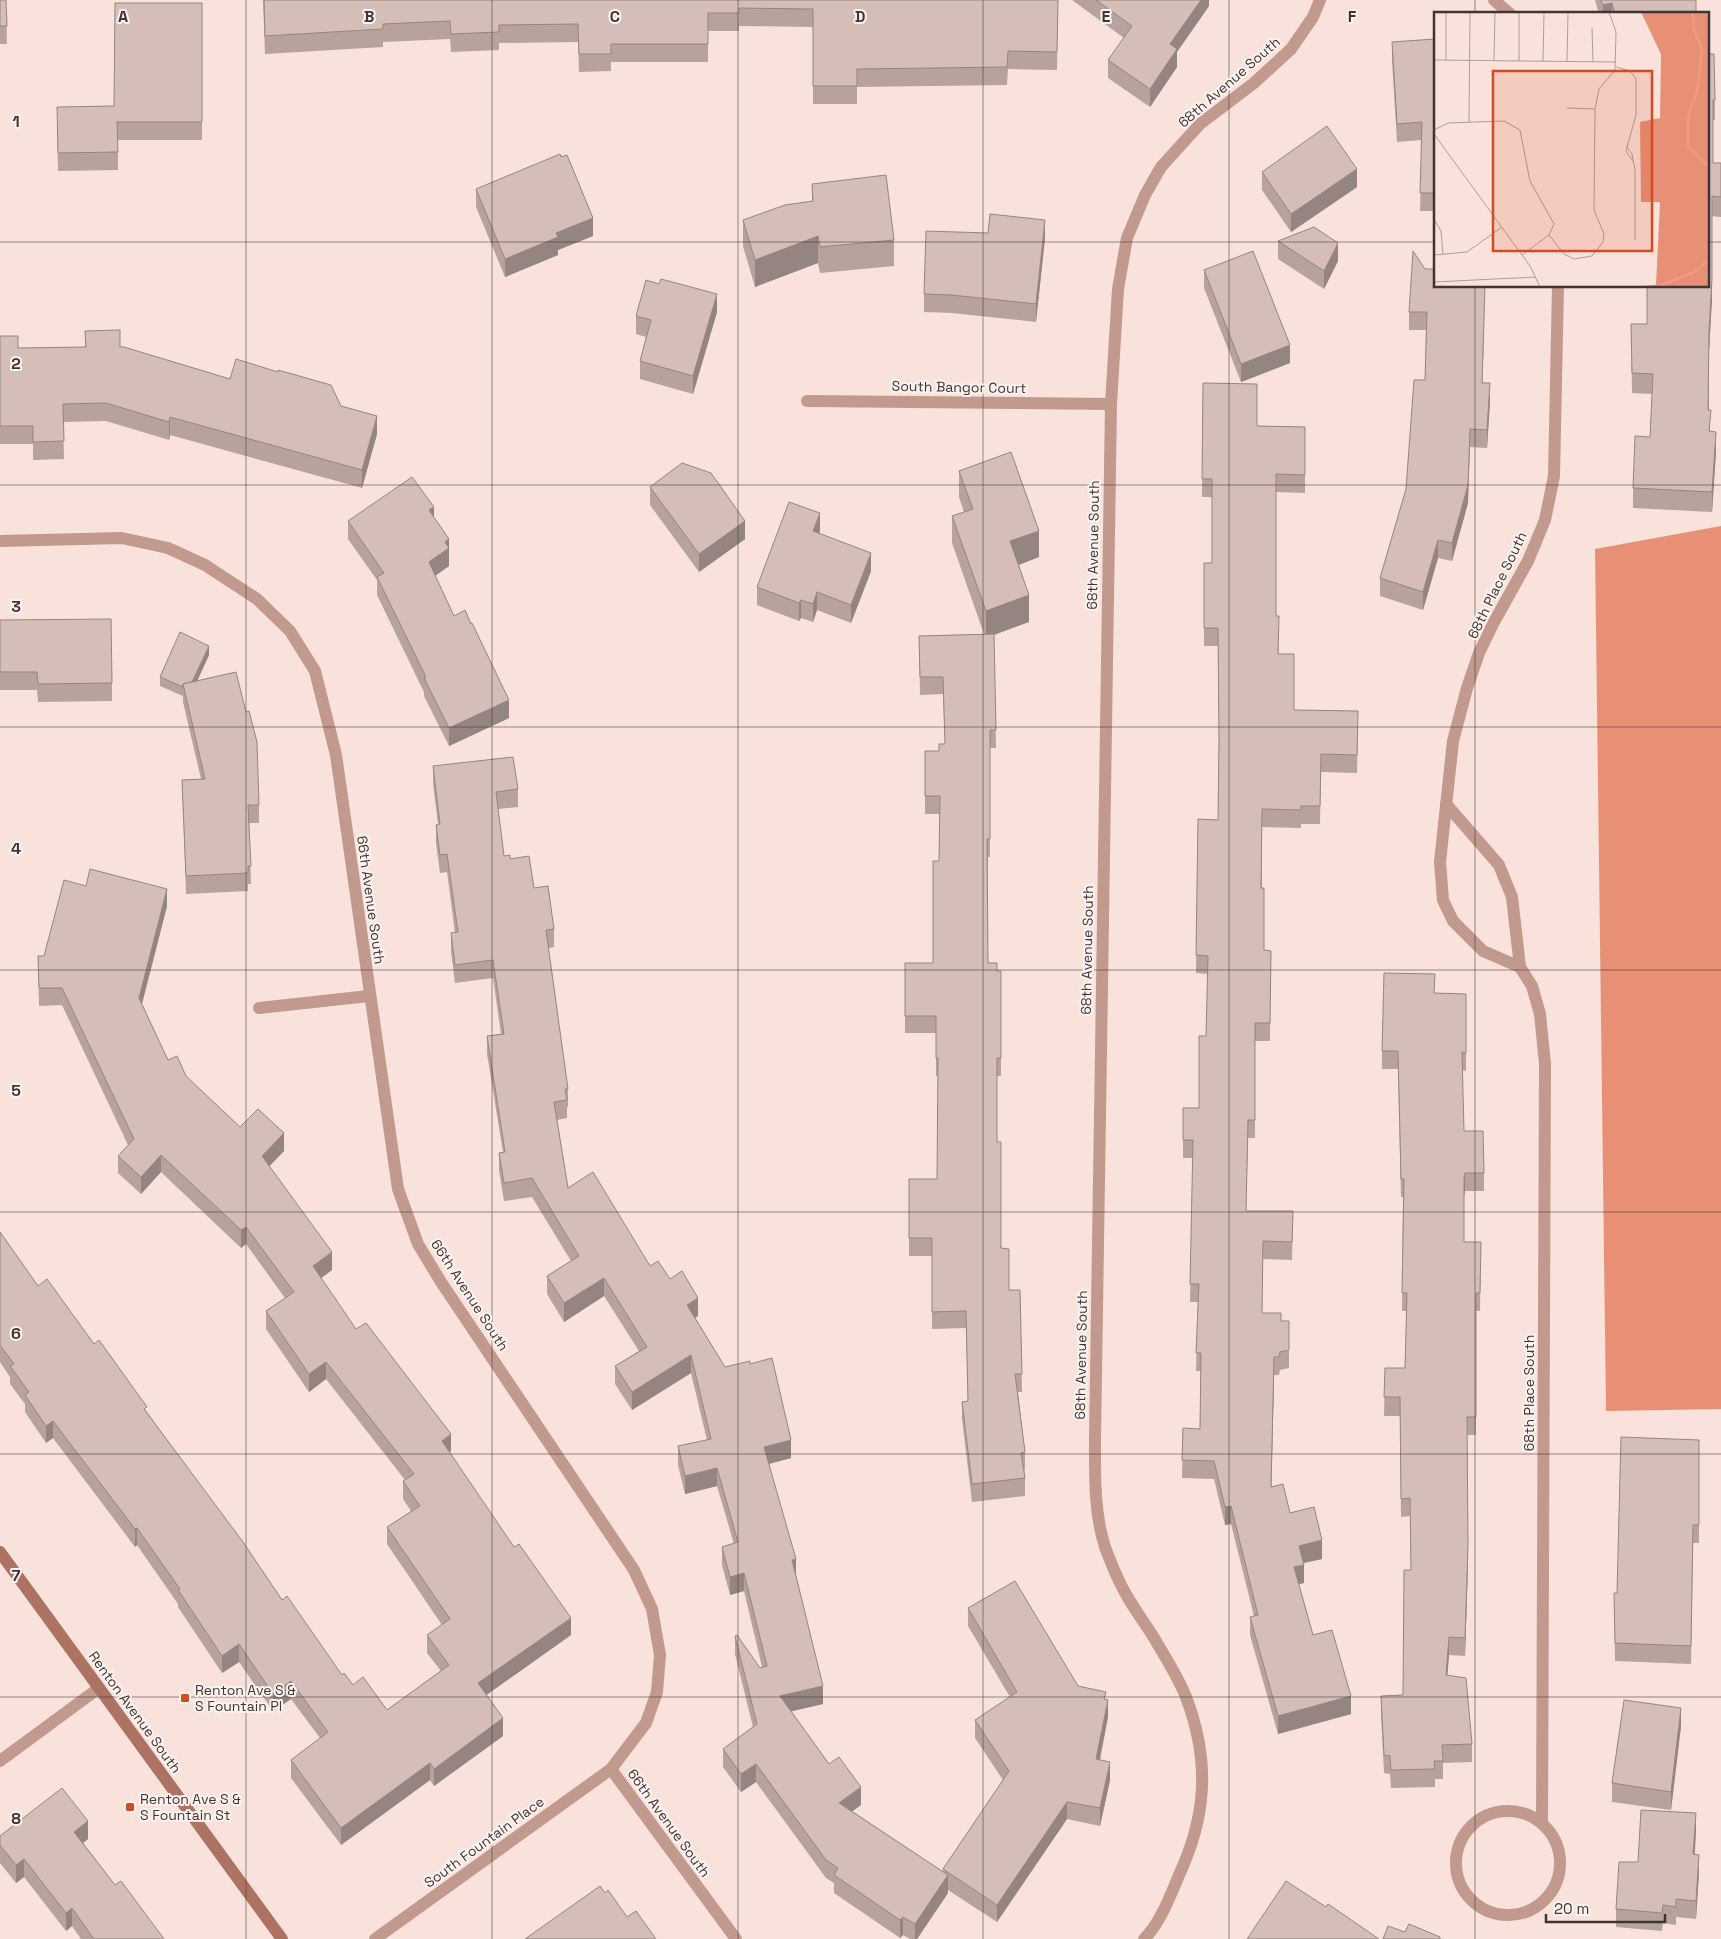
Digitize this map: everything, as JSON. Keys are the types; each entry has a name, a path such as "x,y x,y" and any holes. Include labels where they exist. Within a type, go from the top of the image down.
{"main road":[{"name":"Renton Avenue South","path":"0,1552 282,1939"}],"street":[{"name":"68th Avenue South","path":"1144,1939 1150,1933 1171,1894 1191,1847 1203,1794 1203,1776 1202,1754 1186,1696 1157,1643 1122,1587 1105,1547 1096,1497 1094,1439 1111,404 1118,289 1127,238 1145,195 1161,167 1200,124 1254,83 1291,49 1313,17 1320,0"},
{"path":"1494,0 1508,12"},
{"name":"68th Place South","path":"1520,967 1483,951 1452,921 1443,900 1440,862 1453,741 1467,688 1494,622 1528,561 1544,520 1554,476 1558,288"},
{"name":"South Bangor Court","path":"806,400 1111,404"},
{"name":"66th Avenue South","path":"0,541 122,538 168,548 198,561 256,599 290,631 315,671 336,755 398,1189 418,1244 441,1282 634,1570 652,1609 660,1655 657,1692 646,1723 611,1769 736,1939"},
{"name":"68th Place South","path":"1446,804 1499,865 1512,897 1520,967 1532,986 1540,1014 1545,1064 1542,1823"},
{"path":"259,1008 369,996"},
{"path":"0,1761 99,1688"},
{"name":"South Fountain Place","path":"375,1939 611,1769"},
{"path":"1512,1811 1528,1815 1542,1823 1554,1838 1559,1854 1559,1873 1553,1890 1541,1904 1526,1912 1508,1915 1490,1913 1474,1904 1462,1890 1456,1874 1455,1858 1459,1842 1468,1829 1481,1818 1496,1812 1512,1811"}],"shaded area":[{"path":"1721,526 1721,1409 1606,1411 1595,549"}],"building":[{"path":"0,0 6,0 7,26 0,26"},
{"path":"264,0 1058,0 1057,52 1008,51 1007,67 857,69 857,86 813,86 813,9 739,8 739,13 708,13 708,44 611,44 611,54 579,54 578,24 499,25 499,32 451,34 450,21 383,24 383,29 265,36"},
{"path":"1096,0 1201,0 1170,44 1177,49 1150,89 1108,60 1132,26"},
{"path":"1601,0 1696,0 1696,12 1614,12 1612,3 1603,5"},
{"path":"115,3 202,3 202,122 117,122 118,152 58,153 57,107 114,106"},
{"path":"1434,39 1434,193 1420,193 1422,122 1397,124 1392,42"},
{"path":"1708,54 1714,54 1713,163 1721,163 1721,197 1712,196 1712,279 1708,410 1711,410 1709,431 1716,432 1712,492 1633,488 1635,436 1650,437 1653,374 1632,373 1631,324 1647,324 1647,288 1708,288"},
{"path":"1327,126 1357,169 1291,214 1262,172"},
{"path":"560,154 561,157 567,155 593,218 556,233 558,237 505,259 476,189"},
{"path":"886,175 894,240 820,247 818,236 755,260 743,220 785,205 813,201 812,184"},
{"path":"990,214 1045,220 1036,304 924,294 926,231 988,233"},
{"path":"1314,227 1338,243 1324,271 1278,241"},
{"path":"1253,251 1290,345 1241,364 1204,270"},
{"path":"1413,251 1425,269 1434,269 1434,288 1485,288 1482,383 1490,383 1487,430 1470,429 1468,485 1452,543 1438,540 1423,592 1380,578 1406,489 1414,380 1425,380 1427,312 1409,312"},
{"path":"661,279 717,294 693,376 640,361 651,320 636,316 646,280 659,284"},
{"path":"120,330 120,347 230,379 236,359 331,385 341,406 377,416 362,470 170,417 169,422 106,403 63,404 64,441 33,442 33,426 0,426 0,336 18,336 18,348 86,347 85,331"},
{"path":"1203,383 1257,384 1257,426 1305,427 1305,475 1276,474 1276,616 1279,616 1278,654 1294,654 1294,710 1358,711 1357,755 1321,754 1320,806 1301,806 1301,810 1262,809 1261,888 1264,888 1264,950 1271,951 1270,1023 1255,1023 1255,1120 1248,1120 1246,1211 1293,1211 1292,1242 1263,1241 1262,1313 1281,1313 1281,1321 1289,1321 1289,1350 1280,1352 1279,1357 1274,1357 1271,1487 1283,1484 1290,1513 1314,1507 1322,1540 1299,1546 1304,1565 1294,1567 1313,1635 1332,1630 1351,1696 1278,1716 1250,1617 1258,1615 1231,1506 1225,1507 1214,1461 1182,1460 1183,1428 1200,1429 1201,1353 1196,1353 1199,1284 1190,1284 1193,1140 1183,1140 1183,1108 1199,1108 1199,1036 1206,1036 1208,956 1196,955 1198,819 1218,820 1218,628 1204,628 1204,563 1212,563 1212,479 1202,479"},
{"path":"1011,452 1039,531 1010,541 1029,595 986,611 952,516 973,509 959,471"},
{"path":"682,463 711,473 745,521 699,554 650,487"},
{"path":"412,477 434,507 429,510 449,539 445,542 449,548 429,562 454,616 465,610 509,700 449,728 377,577 384,573 348,521"},
{"path":"789,502 820,513 813,531 871,553 851,605 817,592 813,604 801,600 799,603 757,587"},
{"path":"111,619 112,683 38,684 37,672 0,672 0,620"},
{"path":"180,632 209,646 192,682 183,684 183,687 160,677"},
{"path":"994,634 996,730 990,730 990,839 987,839 988,963 997,963 997,971 1001,971 1001,1058 997,1058 997,1142 1001,1142 1001,1248 1009,1249 1009,1290 1020,1290 1022,1374 1015,1374 1025,1452 1021,1453 1025,1478 972,1484 962,1402 968,1401 966,1311 932,1312 932,1238 909,1238 909,1179 937,1179 938,1058 936,1058 936,1016 905,1016 905,963 933,963 933,861 939,861 940,796 925,796 925,751 939,751 939,744 945,744 943,677 920,677 919,636"},
{"path":"236,672 246,712 249,711 257,742 259,805 248,805 251,866 248,866 248,873 186,876 182,780 205,779 183,684"},
{"path":"513,757 518,789 496,792 504,856 510,855 510,859 529,856 534,888 548,886 554,929 546,930 568,1089 565,1089 567,1100 554,1102 568,1188 593,1172 650,1266 658,1261 670,1279 682,1271 698,1298 687,1305 725,1367 750,1361 750,1364 772,1358 791,1440 764,1447 796,1559 792,1560 823,1686 780,1696 829,1764 839,1757 861,1787 839,1803 948,1875 915,1924 903,1917 900,1920 834,1875 838,1868 826,1860 756,1764 741,1774 723,1749 757,1724 735,1636 737,1635 760,1668 767,1666 744,1573 730,1577 722,1547 738,1542 717,1468 685,1476 678,1446 711,1439 691,1355 632,1392 615,1366 647,1347 604,1278 564,1303 547,1276 579,1256 532,1178 504,1183 499,1153 505,1152 487,1036 504,1034 493,960 455,965 451,933 458,932 447,854 440,855 436,825 440,824 433,766"},
{"path":"90,869 167,889 139,998 168,1060 177,1056 186,1076 240,1127 258,1109 284,1133 262,1156 332,1252 313,1266 356,1329 366,1323 451,1434 442,1441 514,1547 519,1544 571,1618 478,1683 503,1718 434,1769 430,1763 341,1828 291,1760 328,1732 291,1681 273,1694 239,1644 222,1656 178,1590 180,1589 137,1528 135,1529 53,1421 46,1426 25,1395 29,1392 10,1366 14,1364 0,1345 0,1232 38,1286 47,1279 94,1344 99,1340 147,1407 144,1409 243,1542 282,1600 287,1596 342,1675 344,1673 353,1685 363,1677 387,1710 449,1665 427,1635 450,1619 387,1527 420,1506 403,1481 414,1474 326,1362 309,1374 266,1311 294,1292 246,1227 241,1230 161,1155 141,1177 118,1156 134,1139 62,988 39,988 38,956 44,956 64,880 86,886"},
{"path":"1384,973 1435,974 1434,993 1466,994 1466,1053 1462,1052 1464,1131 1483,1131 1484,1173 1465,1173 1464,1178 1464,1242 1481,1242 1480,1293 1476,1293 1476,1417 1467,1417 1468,1545 1465,1638 1449,1637 1446,1675 1466,1678 1472,1744 1442,1745 1443,1761 1434,1761 1435,1769 1391,1770 1390,1756 1384,1755 1381,1696 1403,1695 1404,1570 1411,1570 1410,1498 1401,1499 1400,1397 1384,1397 1385,1368 1405,1368 1407,1293 1402,1293 1404,1179 1401,1179 1398,1051 1382,1051"},
{"path":"1621,1437 1699,1440 1699,1525 1693,1525 1691,1646 1615,1643 1614,1593 1617,1593"},
{"path":"1015,1581 1078,1686 1106,1692 1104,1699 1108,1700 1096,1759 1110,1762 1100,1808 1067,1802 997,1905 943,1869 1009,1771 975,1720 1017,1692 968,1608"},
{"path":"1624,1700 1681,1708 1671,1792 1612,1783"},
{"path":"62,1788 88,1821 74,1832 115,1885 121,1881 164,1939 94,1939 72,1908 66,1913 24,1859 16,1865 0,1845 0,1836"},
{"path":"1641,1810 1696,1813 1693,1854 1699,1855 1696,1901 1676,1899 1676,1907 1663,1905 1662,1913 1616,1909 1619,1862 1638,1862"},
{"path":"1286,1881 1326,1907 1328,1904 1379,1939 1247,1939"},
{"path":"600,1886 605,1893 608,1890 627,1917 636,1911 656,1939 525,1939"},
{"path":"1409,1924 1440,1937 1440,1939 1383,1939 1388,1926 1405,1932"}],"place":[{"name":"Renton Ave S & S Fountain Pl","path":"185,1698"},
{"name":"Renton Ave S & S Fountain St","path":"130,1807"}]}
